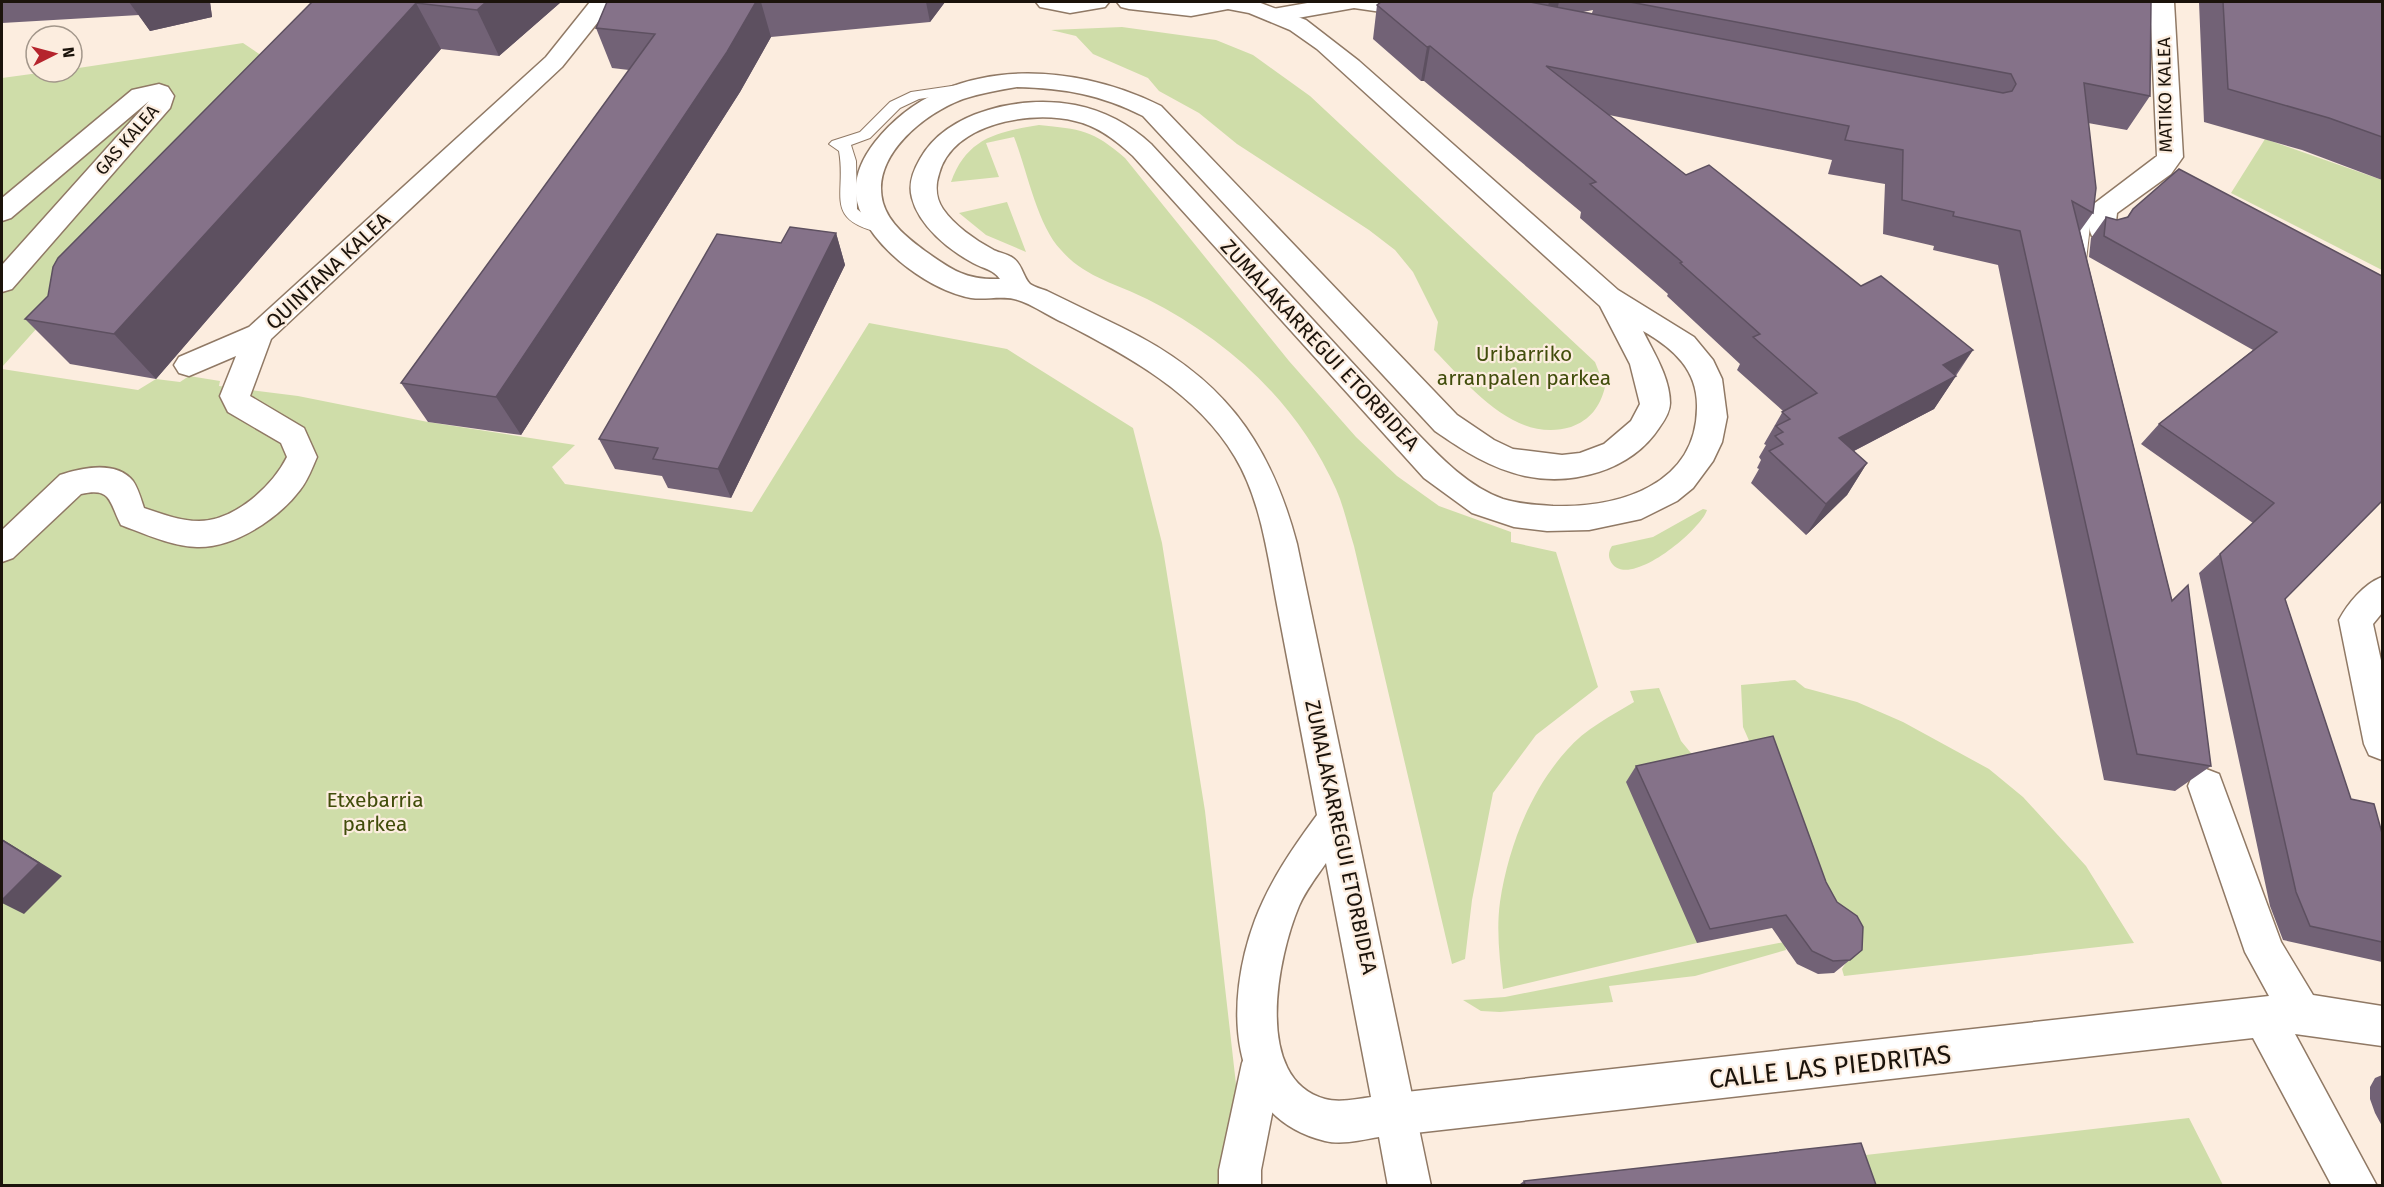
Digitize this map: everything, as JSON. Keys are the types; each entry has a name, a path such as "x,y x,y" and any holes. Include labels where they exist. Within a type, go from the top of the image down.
{"street":[{"name":"QUINTANA KALEA","path":"2,549 71,484 89,480 107,480 122,488 132,516 160,527 200,534 230,528 265,504 289,482 302,457 293,436 239,404 235,396 259,334 554,62 602,2"},
{"path":"1048,2 1070,6 1097,2"},
{"name":"ZUMALAKARREGUI ETORBIDEA","path":"1020,291 1006,266 976,251 937,219 925,198 924,180 931,158 946,141 968,127 992,118 1062,111 1090,117 1122,131 1142,150 1296,322 1452,484 1482,504 1526,517 1578,520 1611,517 1651,503 1677,483 1699,459 1706,444 1713,414 1704,370 1686,344 1611,299 1325,44 1298,25 1275,15 1228,2 1191,9 1129,2"},
{"path":"1275,15 1350,2"},
{"path":"1359,2 1451,15"},
{"name":"MATIKO KALEA","path":"2103,219 2162,168 2170,157 2162,2"},
{"name":"ZUMALAKARREGUI ETORBIDEA","path":"1410,1185 1281,544 1270,503 1238,438 1203,400 1145,353 1020,291 969,288 936,272 894,243 881,228 868,188 877,157 900,128 936,101 978,86 1006,80 1041,79 1114,93 1152,111 1446,423 1488,450 1526,465 1553,468 1582,465 1616,453 1640,432 1656,407 1653,385 1611,299"},
{"name":"GAS KALEA","path":"2,212 141,95 159,92 162,96 161,103 2,282"},
{"path":"189,366 259,334"},
{"path":"2382,591 2356,620 2382,744"},
{"path":"2206,786 2265,952 2282,1015 2356,1185"},
{"path":"1240,1185 1240,1170 1262,1063 1256,1012 1265,945 1286,893 1336,818"},
{"name":"CALLE LAS PIEDRITAS","path":"1262,1063 1280,1095 1306,1115 1327,1121 2282,1015 2382,1026"}],"lane":[{"path":"881,228 858,221 849,210 849,158 846,148 837,144 865,135 895,105 916,95 978,86"},
{"path":"2076,279 2082,224 2103,219"}],"green space":[{"name":"Uribarriko arranpalen parkea","path":"1122,27 1216,40 1253,55 1310,96 1595,362 1605,387 1600,401 1589,417 1571,427 1550,430 1530,427 1494,408 1434,350 1438,322 1413,272 1395,250 1369,230 1237,144 1199,113 1159,91 1148,78 1093,54 1076,36 1051,30"},
{"path":"243,43 274,64 2,367 2,78 24,75 24,84 84,84 84,67"},
{"path":"1039,125 1085,132 1095,136 1125,158 1289,361 1356,437 1397,476 1439,506 1511,532 1511,542 1556,552 1598,687 1536,735 1493,793 1472,900 1465,959 1452,964 1344,510 1320,458 1302,429 1258,378 1206,334 1147,299 1090,273 1061,250 1045,226 1039,212 1014,137 986,143 999,177 951,182 958,167 975,146 997,135"},
{"path":"2265,139 2382,180 2382,270 2231,193"},
{"path":"1007,202 1026,252 986,235 959,213"},
{"name":"Etxebarria parkea","path":"869,323 1007,349 1133,428 1162,543 1205,811 1237,1093 1257,1185 2,1185 2,369 138,390 156,379 180,382 189,376 220,381 219,386 298,396 428,422 575,445 552,467 565,484 752,512"},
{"path":"1703,509 1707,510 1702,519 1678,544 1646,564 1631,569 1618,568 1610,560 1609,553 1612,546 1653,537"},
{"path":"1795,680 1805,688 1857,702 1903,722 1989,769 2023,797 2086,866 2134,943 1844,976 1842,969 1847,961 1743,727 1741,685"},
{"path":"1659,688 1681,741 1701,765 1697,943 1503,989 1498,935 1500,902 1515,841 1532,802 1542,783 1574,742 1599,723 1634,702 1630,691"},
{"path":"1784,942 1786,950 1695,976 1609,986 1613,1002 1500,1012 1481,1011 1463,1000 1505,997"},
{"path":"2189,1118 2223,1185 1867,1185 1857,1156"}],"building":[{"path":"312,2 486,2 477,10 416,3 114,334 25,319 48,296 53,267 58,258"},
{"path":"607,2 756,2 727,52 496,397 401,383 655,34 596,28"},
{"path":"1381,2 1530,2 2003,93 2012,91 2016,84 2011,74 1630,2 2151,2 2150,96 2084,83 2096,188 2093,213 2072,201 2172,601 2188,585 2211,766 2137,754 2020,231 1953,216 1954,212 1902,200 1903,150 1845,140 1849,126 1546,66 1686,175 1709,165 1861,286 1881,276 1973,350 1943,365 1956,376 1839,438 1867,463 1826,504 1769,451 1783,444 1775,436 1783,432 1776,426 1790,419 1782,412 1817,393 1753,337 1760,334 1680,263 1682,262 1590,184 1596,182 1377,5"},
{"path":"2223,2 2382,2 2382,137 2329,118 2228,89"},
{"path":"2179,169 2382,276 2382,501 2285,599 2351,799 2374,804 2382,833 2382,942 2310,926 2296,892 2220,554 2274,503 2159,424 2277,332 2104,236 2106,217 2117,220 2128,217 2133,209"},
{"path":"790,227 836,233 718,469 653,459 658,448 599,439 717,234 781,243"},
{"path":"1773,736 1826,882 1837,902 1857,916 1863,927 1862,950 1850,960 1833,961 1812,951 1786,915 1710,929 1636,766"},
{"path":"2,840 39,863 2,900"},
{"path":"1861,1143 1876,1185 1525,1185 1524,1181"}]}
